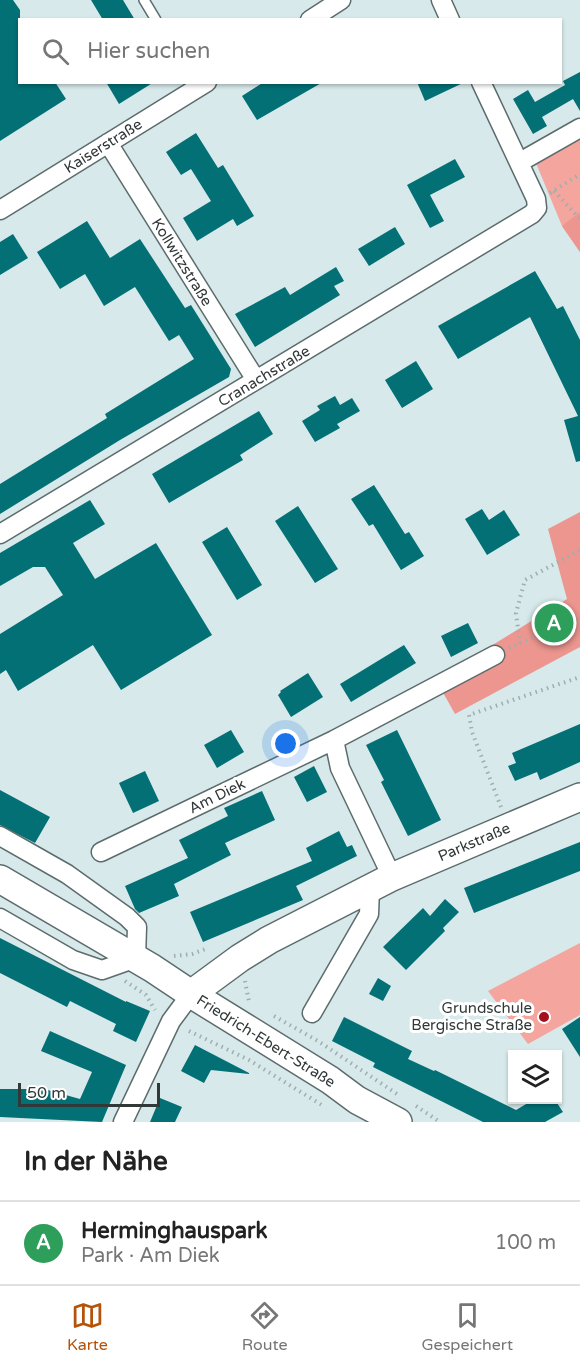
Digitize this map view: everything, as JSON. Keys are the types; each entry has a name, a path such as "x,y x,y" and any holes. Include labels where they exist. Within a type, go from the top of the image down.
{"main road":[{"name":"Parkstraße","path":"191,994 269,940 381,883 580,797"},
{"name":"Friedrich-Ebert-Straße","path":"0,879 136,958 330,1080 357,1100 404,1108"}],"street":[{"path":"313,18 341,0"},
{"path":"441,0 449,18"},
{"name":"Kaiserstraße","path":"0,210 200,84"},
{"path":"482,84 520,162 580,128"},
{"name":"Kollwitzstraße","path":"108,143 256,380"},
{"name":"Cranachstraße","path":"0,534 532,214 537,208 536,199 520,162"},
{"name":"Am Diek","path":"101,852 334,740 495,655"},
{"path":"312,1013 369,914 381,883 340,768 334,740"},
{"path":"0,836 67,874 127,917 137,927 136,958 102,970 72,960 0,918"},
{"path":"123,1122 167,1029 191,994"}],"lane":[{"path":"144,0 155,18"}],"path":[{"path":"580,174 553,190 580,219"},
{"path":"520,644 516,613 525,580 580,550"},
{"path":"495,655 580,617"},
{"path":"508,827 472,732 469,715 580,677"},
{"path":"173,956 192,954 208,948"},
{"path":"245,979 248,1002 258,1007"},
{"path":"146,994 155,1010"},
{"path":"268,1013 318,1041 404,1108 440,1122"},
{"path":"189,1031 249,1060 333,1111"}],"shaded area":[{"path":"580,137 580,252 562,226 536,163"},
{"path":"580,212 580,252 562,226"},
{"path":"580,512 580,647 455,714 436,680 567,599 548,529"},
{"name":"Grundschule Bergische Straße","path":"580,943 580,1015 528,1044 488,991"}],"building":[{"path":"0,0 13,0 20,10 18,84 56,84 66,99 0,141"},
{"path":"91,0 123,0 134,18 102,18"},
{"path":"580,72 580,111 573,99 542,117 547,126 533,134 513,99 528,90 535,102 565,85 563,81"},
{"path":"107,84 151,84 119,104"},
{"path":"261,84 320,84 257,120 242,96"},
{"path":"418,84 461,84 425,101"},
{"path":"196,133 218,168 223,165 254,216 237,226 233,219 197,241 183,218 211,201 191,169 181,175 166,152"},
{"path":"455,159 465,177 430,195 444,221 430,228 407,185"},
{"path":"87,221 110,258 140,239 185,308 191,305 231,369 229,377 120,440 0,514 0,484 107,418 105,414 194,359 179,335 169,341 135,287 104,306 85,274 60,289 37,252"},
{"path":"395,227 405,244 369,266 358,249"},
{"path":"13,234 28,258 0,275 0,242"},
{"path":"336,267 344,281 334,286 340,295 255,347 235,314 285,287 290,295"},
{"path":"535,271 557,309 563,306 580,340 580,461 576,462 564,420 578,416 530,317 458,359 438,326"},
{"path":"416,361 433,389 402,408 385,380"},
{"path":"335,396 340,405 352,398 360,411 337,424 340,428 315,442 302,421 320,410 317,406"},
{"path":"259,411 273,434 240,455 243,460 169,503 152,474"},
{"path":"374,485 405,534 409,532 424,556 401,570 373,524 369,526 351,499"},
{"path":"90,500 105,524 73,543 95,579 156,543 212,635 121,690 93,645 18,691 6,670 0,674 0,634 63,595 45,567 33,567 0,586 0,553"},
{"path":"298,506 338,569 315,583 275,521"},
{"path":"482,509 489,520 504,510 520,535 487,555 465,519"},
{"path":"227,527 262,585 237,600 202,542"},
{"path":"468,623 478,643 451,657 441,636"},
{"path":"404,645 416,663 351,702 340,684"},
{"path":"308,673 323,697 291,717 278,695 280,691"},
{"path":"580,724 580,762 540,780 537,772 515,781 508,766 516,763 512,753"},
{"path":"231,730 244,752 217,768 204,745"},
{"path":"397,730 441,820 408,836 381,782 384,780 366,745"},
{"path":"314,766 327,792 307,802 294,777"},
{"path":"145,771 159,801 133,813 119,783"},
{"path":"0,790 50,817 35,843 0,825"},
{"path":"262,791 275,820 225,843 231,855 174,884 179,896 139,913 135,909 125,886 188,858 179,840 228,816 224,808"},
{"path":"339,831 347,847 352,845 357,856 296,886 303,900 203,942 190,912 312,861 306,848"},
{"path":"580,842 580,871 474,913 464,888"},
{"path":"445,899 459,912 443,928 445,931 406,970 383,947 423,908 430,916"},
{"path":"0,938 126,1002 150,1011 136,1042 113,1031 116,1024 70,1001 67,1007 0,973"},
{"path":"378,978 391,986 383,1001 369,994"},
{"path":"344,1017 412,1051 408,1059 516,1110 526,1104 558,1104 563,1112 545,1122 483,1122 373,1067 375,1063 332,1041"},
{"path":"580,1017 580,1057 562,1029"},
{"path":"50,1031 126,1065 102,1122 0,1117 0,1089 44,1089 80,1099 92,1072 41,1051"},
{"path":"195,1045 249,1074 211,1070 204,1083 181,1071"},
{"path":"160,1098 182,1107 175,1122 150,1122"}],"place":[{"name":"Herminghauspark","path":"554,623"},
{"name":"Grundschule Bergische Straße","path":"544,1017"}]}
